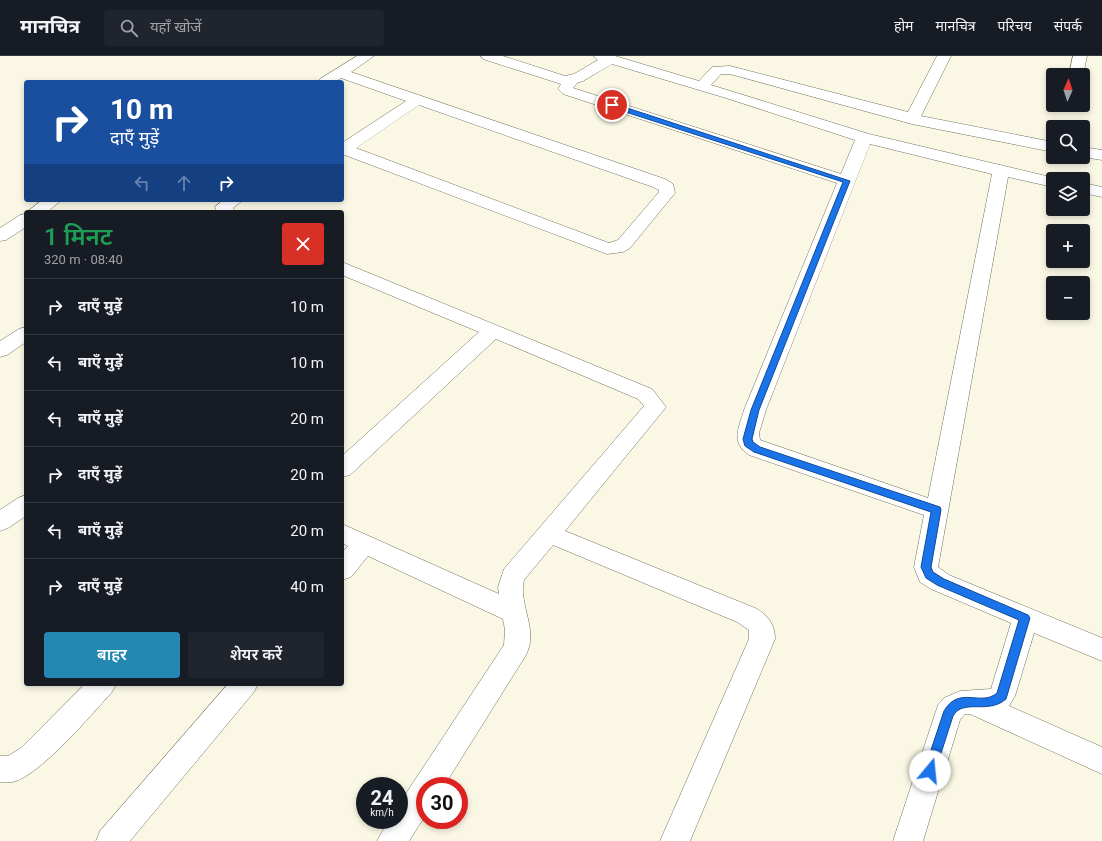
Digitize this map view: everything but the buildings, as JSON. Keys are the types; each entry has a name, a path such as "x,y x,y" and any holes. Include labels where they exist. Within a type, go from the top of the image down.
{"street":[{"path":"328,80 367,56"},
{"path":"488,56 555,79 571,80 578,78 605,57 702,86 864,138 1046,181"},
{"path":"912,118 944,56"},
{"path":"1077,68 1080,56"},
{"path":"702,86 717,70 730,70 912,118 979,134 1046,146"},
{"path":"339,73 660,183 666,188 667,193 624,244 617,248 607,249 344,148"},
{"path":"571,80 565,89 568,91 847,181"},
{"path":"344,147 416,100"},
{"path":"864,138 755,410 747,439 749,444 757,449 936,510"},
{"path":"1090,153 1102,155"},
{"path":"1001,171 926,567 929,575 940,582 1102,650"},
{"path":"1090,189 1102,192"},
{"path":"39,210 50,202"},
{"path":"0,236 24,224"},
{"path":"346,275 493,331 645,394 655,407 513,576 510,587 518,630 517,647 434,777"},
{"path":"344,467 493,331"},
{"path":"0,350 24,334"},
{"path":"0,522 24,505"},
{"path":"344,534 515,613"},
{"path":"549,534 746,615 758,621 763,630 762,639 675,841"},
{"path":"344,568 365,543"},
{"path":"908,841 948,714 953,706 962,702 989,702 997,700 1002,696 1025,618"},
{"path":"0,769 12,769 31,756 101,686"},
{"path":"111,841 242,686"},
{"path":"973,702 1102,761"},
{"path":"392,841 416,804"}],"route":[{"path":"612,105 847,181 755,410 747,439 749,444 757,449 936,510 926,567 929,575 940,582 1025,618 1002,696 997,700 989,702 962,702 953,706 948,714 930,771"}]}
